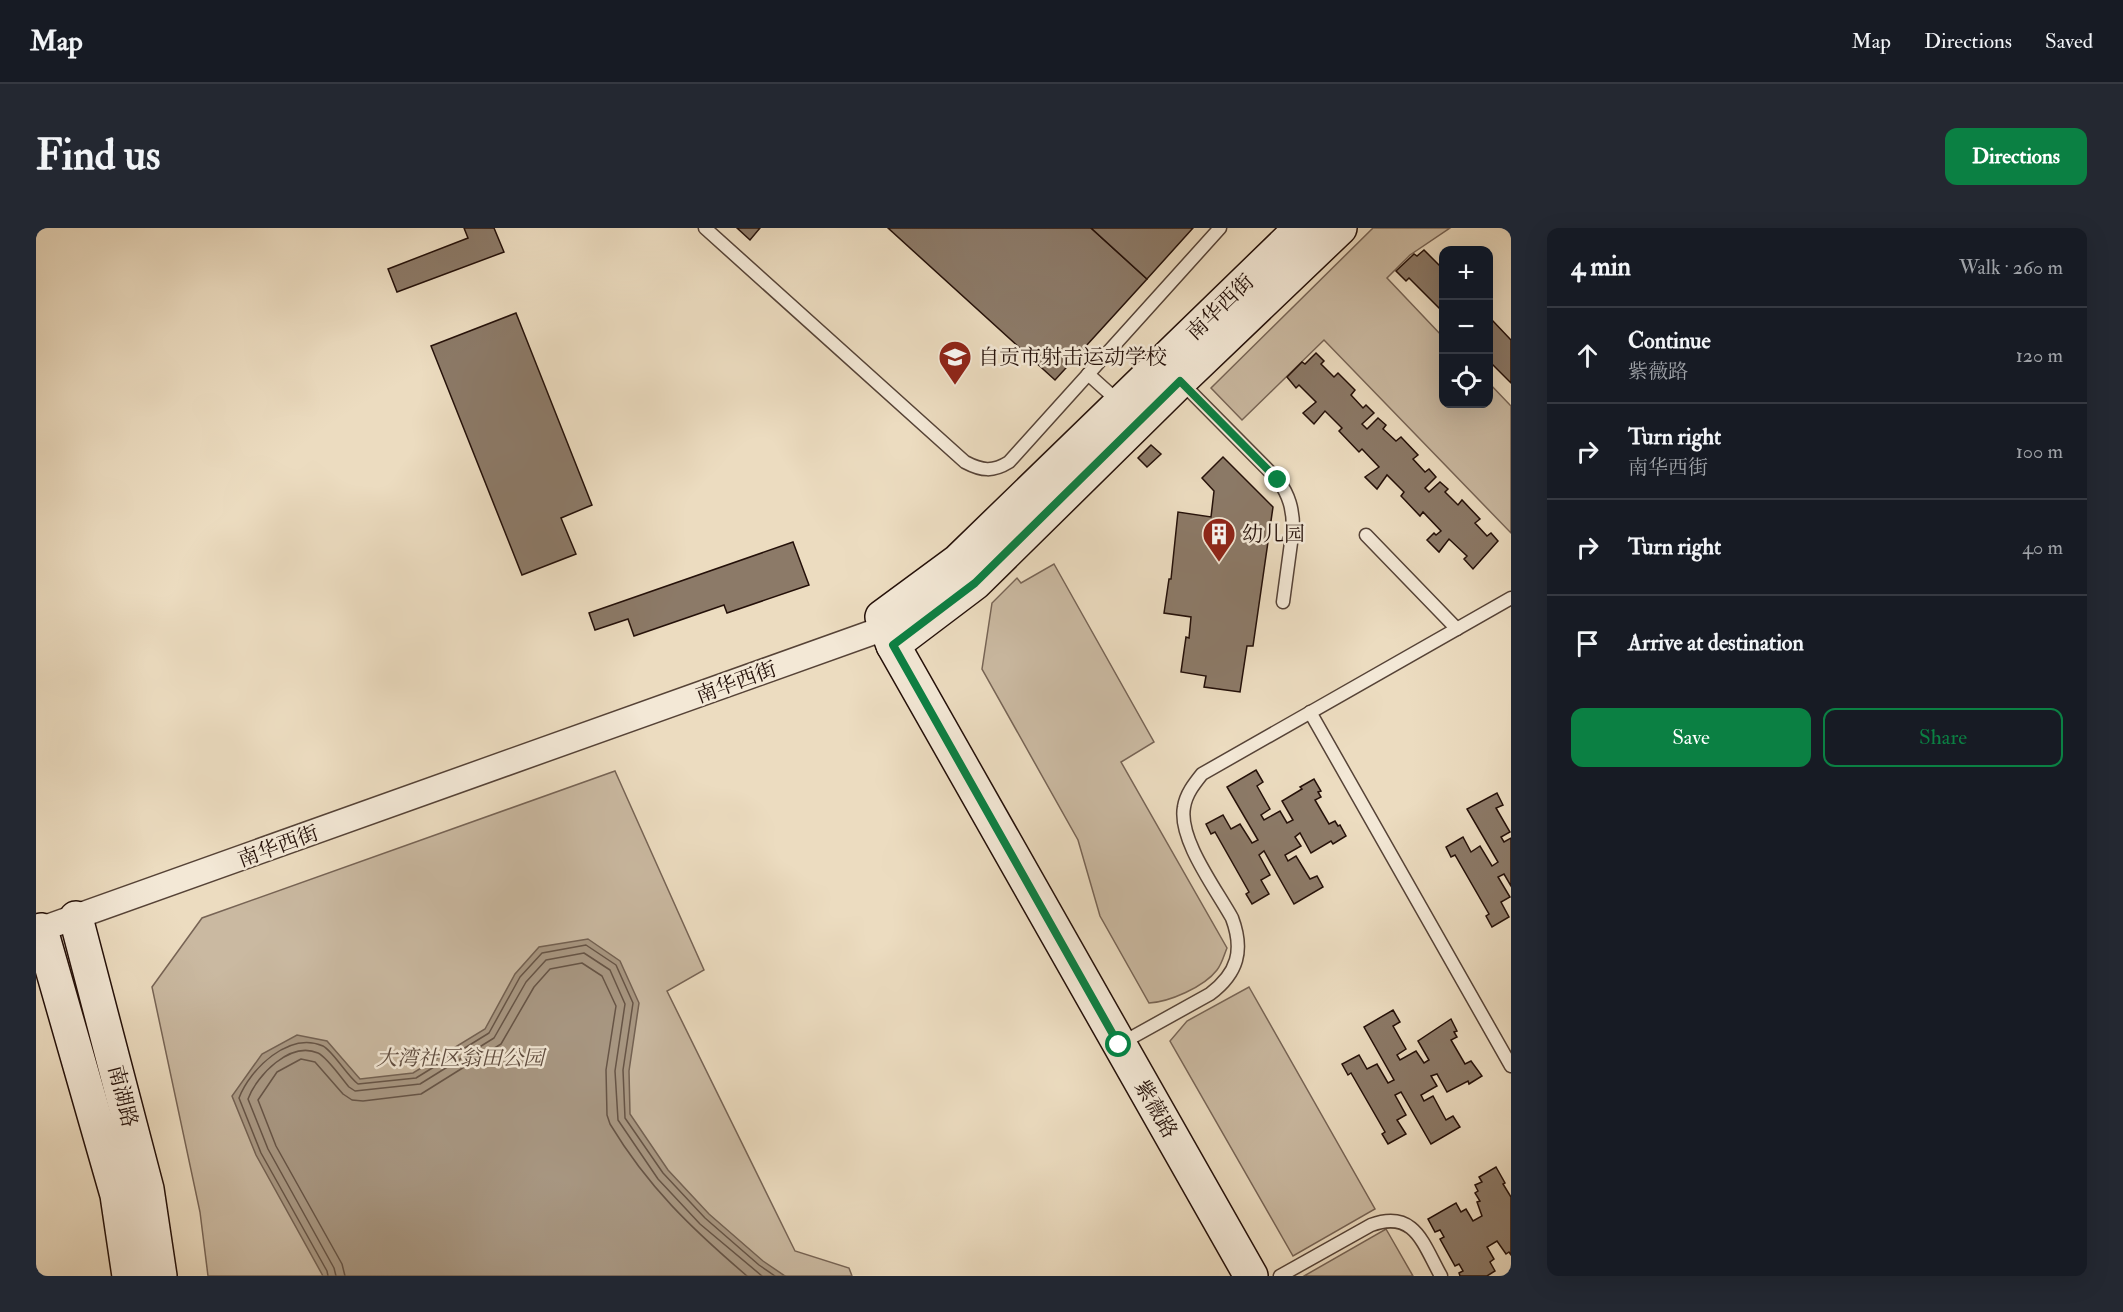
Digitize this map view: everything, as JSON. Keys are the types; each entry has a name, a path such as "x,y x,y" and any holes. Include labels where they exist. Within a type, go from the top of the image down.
{"main road":[{"name":"南华西街","path":"1301,228 958,561 882,617 889,637 975,583 1180,381 1340,228"},
{"name":"紫薇路","path":"889,637 1251,1276"},
{"name":"南湖路","path":"76,918 147,1190 160,1276"},
{"name":"南湖路","path":"38,931 117,1195 129,1276"}],"street":[{"name":"南华西街","path":"38,931 889,637"}],"lane":[{"path":"705,228 956,454 975,467 986,470 999,468 1009,462 1220,228"},
{"path":"1088,374 1120,404"},
{"path":"1180,381 1278,480 1286,491 1292,509 1293,528 1283,602"},
{"path":"1366,535 1457,628"},
{"path":"1119,1045 1210,994 1222,985 1231,973 1237,958 1239,946 1232,918 1185,834 1184,808 1193,785 1202,774 1511,598"},
{"path":"1310,712 1511,1066"},
{"path":"1280,1276 1371,1225 1386,1219 1409,1225 1441,1276"}],"green space":[{"path":"1373,228 1450,228 1410,255 1387,278 1439,333 1439,408 1493,408 1493,387 1511,406 1511,533 1324,340 1242,420 1211,388"},
{"path":"1054,564 1154,742 1121,762 1227,948 1217,970 1204,982 1166,1000 1149,1003 1100,916 1078,840 982,669 992,603 1017,578 1021,583"},
{"name":"大湾社区翁田公园","path":"615,771 704,970 667,991 795,1251 849,1268 852,1276 208,1276 200,1212 152,987 202,918"},
{"path":"1249,987 1375,1209 1293,1256 1170,1041 1187,1021"},
{"path":"1386,1229 1413,1276 1304,1276"}],"water":[{"path":"588,939 620,961 639,1003 629,1071 630,1114 668,1170 709,1214 763,1261 785,1276 323,1276 256,1155 232,1096 262,1054 297,1035 327,1041 360,1079 413,1073 485,1029 515,974 539,947"}],"building":[{"path":"464,228 494,228 504,252 397,292 388,269 468,238"},
{"path":"737,228 760,228 750,240"},
{"path":"888,228 1091,228 1147,279 1055,380"},
{"path":"1091,228 1193,228 1147,279"},
{"path":"1424,250 1439,265 1439,308 1409,278 1406,281 1396,271 1414,254 1417,256"},
{"path":"516,313 592,505 561,518 576,554 522,575 431,346"},
{"path":"1493,321 1511,340 1511,383 1493,365"},
{"path":"1316,353 1324,361 1321,364 1334,377 1338,373 1355,390 1351,395 1363,408 1366,405 1374,413 1362,424 1367,429 1378,418 1386,425 1383,429 1396,441 1401,437 1418,455 1413,459 1425,472 1429,469 1436,477 1425,488 1429,492 1440,482 1448,489 1445,492 1458,505 1462,500 1480,519 1475,523 1487,536 1491,533 1498,541 1473,569 1464,559 1467,556 1449,539 1439,552 1427,540 1434,533 1436,535 1441,531 1423,512 1420,516 1401,496 1404,492 1387,475 1377,489 1365,477 1379,467 1362,449 1359,452 1339,431 1342,428 1325,411 1314,424 1303,413 1316,402 1299,385 1296,388 1287,377 1302,362 1305,364"},
{"path":"1151,445 1161,454 1147,467 1138,458"},
{"name":"幼儿园","path":"1223,457 1273,507 1253,646 1247,646 1240,692 1204,687 1206,676 1181,672 1191,617 1164,613 1169,579 1171,579 1178,512 1211,517 1214,491 1202,478"},
{"path":"793,542 809,585 727,613 724,605 634,636 628,619 595,630 589,613"},
{"path":"1256,770 1263,782 1257,786 1270,809 1261,815 1264,820 1280,811 1287,823 1293,820 1282,801 1314,779 1321,791 1318,792 1321,797 1315,800 1329,824 1335,821 1346,836 1333,844 1331,841 1311,853 1300,833 1295,837 1301,846 1285,855 1288,861 1296,856 1310,879 1317,876 1323,887 1294,904 1264,851 1259,855 1270,875 1261,880 1269,894 1252,904 1246,894 1249,892 1215,832 1211,834 1206,824 1223,815 1231,829 1240,824 1252,843 1258,840 1227,787"},
{"path":"1497,793 1503,805 1496,808 1510,832 1501,837 1504,842 1511,838 1511,886 1504,874 1498,877 1510,897 1501,902 1509,917 1492,927 1486,916 1489,914 1455,855 1451,857 1446,847 1463,837 1471,852 1480,846 1492,866 1498,862 1467,809"},
{"path":"1393,1010 1400,1022 1393,1026 1406,1049 1397,1055 1400,1060 1416,1051 1424,1063 1429,1060 1418,1041 1451,1019 1457,1031 1454,1032 1457,1037 1451,1040 1465,1064 1471,1061 1482,1076 1469,1084 1468,1081 1447,1092 1437,1074 1431,1076 1437,1086 1421,1095 1424,1101 1433,1096 1446,1120 1453,1116 1460,1127 1431,1144 1401,1092 1395,1095 1406,1115 1397,1120 1406,1134 1388,1144 1382,1134 1385,1132 1351,1073 1348,1075 1342,1064 1359,1055 1367,1069 1377,1064 1388,1083 1394,1080 1364,1027"},
{"path":"1496,1167 1511,1197 1511,1255 1509,1252 1506,1254 1497,1241 1487,1247 1494,1259 1490,1262 1495,1271 1487,1276 1460,1276 1459,1273 1463,1271 1459,1264 1455,1266 1440,1239 1444,1237 1440,1230 1435,1232 1428,1219 1456,1203 1461,1212 1466,1209 1473,1221 1482,1216 1475,1185 1482,1182 1479,1177"}],"place":[{"name":"自贡市射击运动学校","path":"955,386"},
{"name":"幼儿园","path":"1219,563"}],"route":[{"path":"1119,1045 893,645 975,583 1180,381 1278,480"}]}
